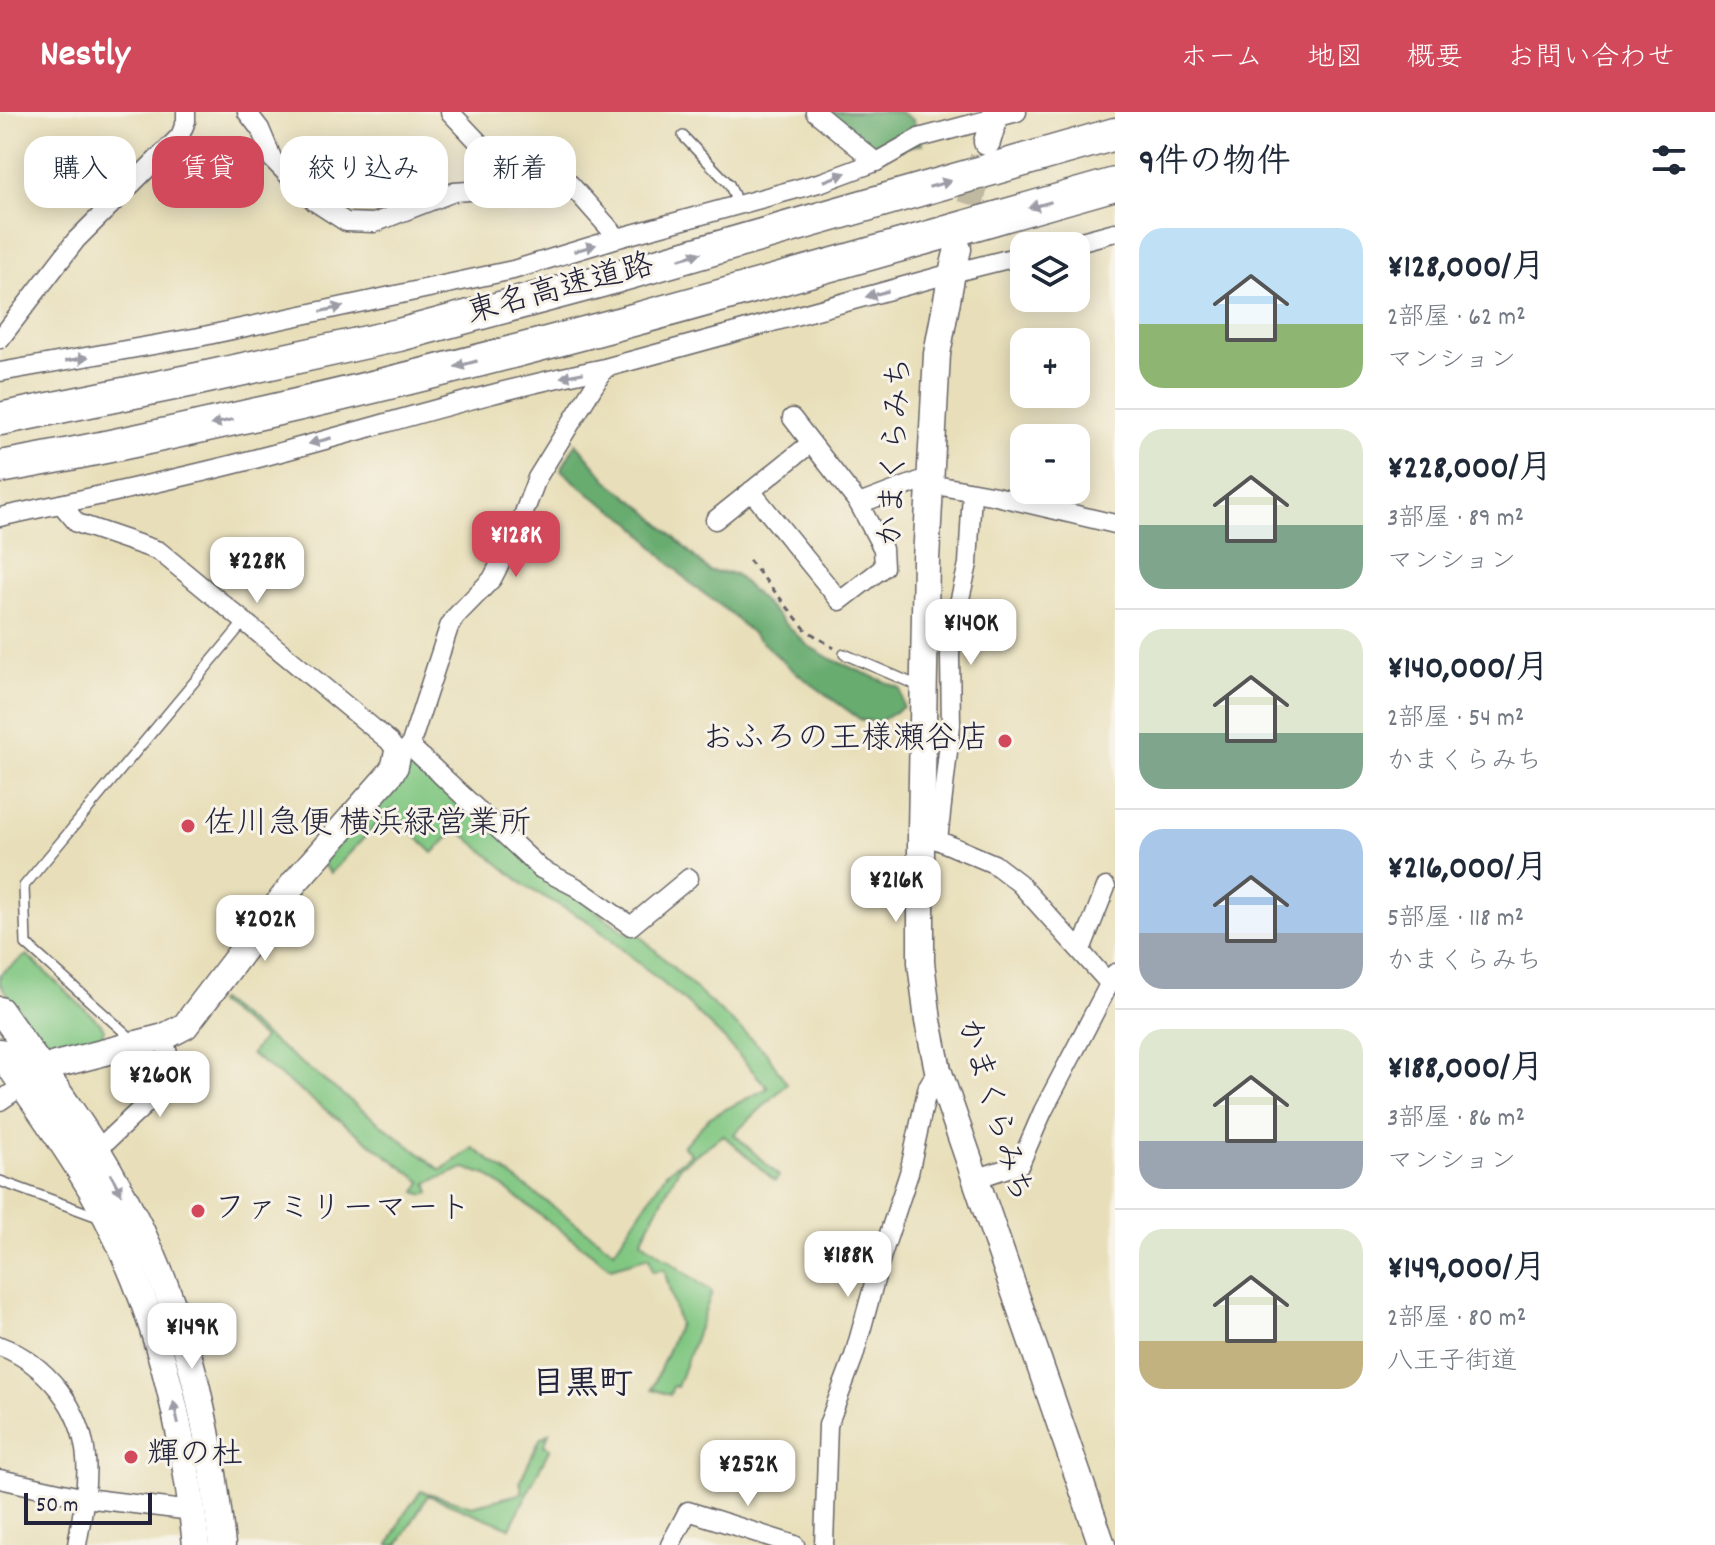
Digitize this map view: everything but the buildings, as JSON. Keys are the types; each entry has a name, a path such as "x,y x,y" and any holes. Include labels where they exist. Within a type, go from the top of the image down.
{"highway":[{"name":"東名高速道路","path":"0,419 399,335 601,281 1115,134"},
{"name":"東名高速道路","path":"0,467 407,380 1115,184"}],"street":[{"path":"0,339 76,240 180,136 186,112"},
{"path":"247,112 260,129 273,160 315,202 346,222 374,223 454,192 464,191"},
{"path":"450,112 473,136"},
{"path":"815,112 876,162"},
{"path":"0,372 199,337 513,270 822,182 876,162 919,138 999,121"},
{"path":"576,191 618,238"},
{"path":"1090,239 1115,232"},
{"path":"0,517 257,458 464,401 605,368 955,261 1010,256"},
{"name":"かまくらみち","path":"955,261 937,354 926,560 924,689 929,837 921,962 938,1070 1102,1545"},
{"path":"0,1101 55,1065 164,1037 185,1026 295,882 395,766 404,751 449,627 492,579 518,529 537,478 605,368"},
{"path":"751,491 840,601 884,567 883,549 859,504 792,418"},
{"path":"715,520 811,443"},
{"path":"859,504 930,480 1115,524"},
{"path":"972,492 968,564 951,638 951,725 929,837 994,864 1007,873 1112,978 1043,1111 1020,1164 975,1179"},
{"path":"61,504 77,523 159,551 394,748 404,751 541,869 576,887 631,926 689,878"},
{"path":"1081,950 1106,887"},
{"path":"0,1010 33,1078 86,1157 158,1343 179,1426 196,1545"},
{"path":"86,1157 146,1104 168,1067 164,1037"},
{"path":"0,1052 33,1078"},
{"path":"824,1545 828,1425 854,1356 909,1173 928,1086 938,1070"},
{"path":"86,1157 111,1173 150,1251 181,1330 204,1421 222,1545"},
{"path":"0,1346 30,1360 50,1379 69,1404 80,1426 87,1466 77,1545"},
{"path":"0,1479 85,1498 192,1511"},
{"path":"670,1545 688,1511 795,1545"}],"lane":[{"path":"683,136 729,184 734,195 734,206"},
{"path":"137,1044 26,944 24,886 244,622"},
{"path":"844,654 924,689"},
{"path":"0,1181 108,1220"}],"path":[{"path":"749,560 806,630 844,654"}],"green space":[{"path":"830,112 900,112 913,120 922,144 874,153"},
{"path":"576,443 609,482 646,510 709,571 735,574 807,645 831,659 900,688 903,707 879,722 861,720 795,672 725,609 691,584 633,523 592,496 561,470"},
{"path":"411,757 573,894 629,935 635,931 766,1052 787,1084 734,1134 779,1176 775,1181 723,1135 680,1166 641,1241 712,1292 677,1387 673,1386 670,1395 652,1389 679,1324 664,1269 653,1272 649,1257 611,1268 487,1175 464,1168 427,1183 430,1193 424,1195 416,1192 422,1182 251,1054 263,1038 217,1003 219,1000 441,1170 473,1148 614,1251 667,1172 691,1154 683,1146 710,1117 768,1088 688,1004 588,921 528,888 457,829 433,853 390,810 331,873 321,863 392,786"},
{"path":"27,955 102,1025 104,1030 101,1037 48,1050 0,984 0,974"},
{"path":"549,1433 544,1445 550,1448 510,1528 428,1495 398,1545 389,1545 403,1516 421,1491 472,1506 523,1493 520,1481 540,1439"}],"tunnel":[{"path":"960,242 983,157"}],"place":[{"name":"おふろの王様瀬谷店","path":"1005,741"},
{"name":"佐川急便 横浜緑営業所","path":"188,826"},
{"name":"ファミリーマート","path":"198,1211"},
{"name":"輝の杜","path":"131,1457"}],"district":[{"name":"目黒町","path":"582,1386"}]}
